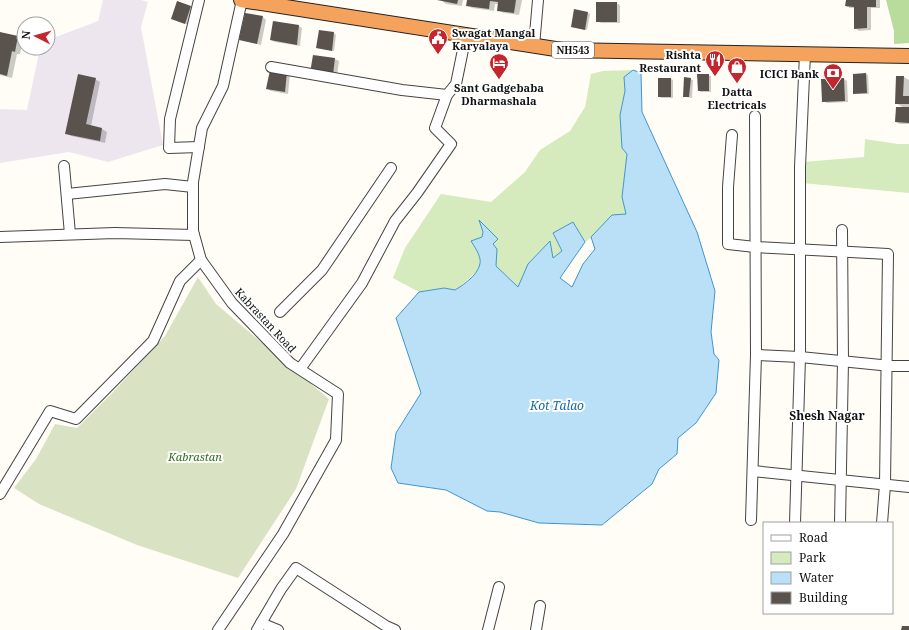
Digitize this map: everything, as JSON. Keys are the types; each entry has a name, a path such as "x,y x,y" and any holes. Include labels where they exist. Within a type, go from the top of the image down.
{"highway":[{"name":"NH543","path":"242,0 562,50 909,56"}],"street":[{"path":"199,0 170,119 168,148 199,147"},
{"name":"Kabrastan Road","path":"218,630 283,534 336,440 338,394 290,363 232,303 201,260 193,231 193,188 202,128 223,86 242,0"},
{"path":"534,46 538,0"},
{"path":"300,369 362,283 395,221 417,193 451,144 435,128 447,95 456,84 466,35"},
{"path":"795,522 800,357 800,167 805,54"},
{"path":"271,67 402,90 447,95"},
{"path":"751,520 756,355 756,116"},
{"path":"732,135 728,187 728,244 755,247 800,248 888,254 882,522"},
{"path":"64,166 70,234"},
{"path":"280,312 322,270 391,168"},
{"path":"67,194 165,184 193,188"},
{"path":"840,522 843,361 842,230"},
{"path":"0,237 129,233 194,235"},
{"path":"0,494 50,411 76,419 153,341 180,281 201,260"},
{"path":"756,355 909,366"},
{"path":"753,471 909,487"},
{"path":"278,630 259,626 296,568 386,626 395,630"},
{"path":"488,630 499,587"},
{"path":"536,630 540,606"}],"shaded area":[{"path":"103,0 141,0 148,2 141,27 163,145 108,162 69,152 0,163 0,109 27,110 38,56 56,56 56,37 98,21"}],"green space":[{"path":"886,0 909,0 909,43 894,44 894,31"},
{"path":"633,70 624,77 625,91 620,115 627,154 622,197 626,214 585,242 573,222 553,234 562,251 553,258 549,242 528,264 518,287 496,266 480,259 479,269 455,290 444,288 419,292 393,278 405,248 441,194 491,202 525,172 540,150 570,131 585,107 591,74 603,71"},
{"path":"865,139 898,144 909,144 909,193 802,183 803,162 864,157"},
{"name":"Kabrastan","path":"198,277 216,304 329,399 296,489 238,578 137,545 39,504 14,488 36,459 55,424 77,428 165,336"}],"water":[{"name":"Kot Talao","path":"633,70 641,73 642,112 697,232 715,291 711,332 714,354 719,360 716,393 696,423 678,438 677,454 659,469 652,484 602,525 539,523 500,512 487,511 446,490 398,483 391,468 396,433 421,393 396,318 419,292 444,288 455,290 476,273 480,264 480,259 478,252 471,241 482,237 483,232 479,220 498,239 493,244 497,249 496,266 518,287 528,264 550,241 553,258 562,251 553,233 573,222 585,242 560,278 572,287 583,264 595,249 591,237 612,215 626,214 622,197 627,154 622,148 620,115 625,91 624,77"}],"building":[{"path":"437,0 458,0 457,4"},
{"path":"467,0 516,0 514,13 497,11 498,2 490,1 489,9 466,6"},
{"path":"846,0 876,0 876,7 867,7 867,28 854,29 854,7 845,6"},
{"path":"177,1 191,6 185,24 171,19"},
{"path":"596,2 617,2 617,22 596,22"},
{"path":"574,9 588,12 585,30 571,27"},
{"path":"245,13 263,16 257,44 239,40"},
{"path":"273,21 299,25 297,45 270,40"},
{"path":"319,30 334,32 332,51 316,48"},
{"path":"0,32 16,36 16,47 15,52 12,51 7,76 0,74"},
{"path":"313,55 335,58 333,75 310,73"},
{"path":"270,70 287,72 285,92 266,89"},
{"path":"866,73 867,93 853,94 853,74"},
{"path":"78,74 96,78 86,124 102,128 100,141 65,134"},
{"path":"697,74 709,74 709,91 698,91"},
{"path":"896,76 904,76 903,96 909,96 909,104 895,104"},
{"path":"684,77 691,78 689,97 683,97"},
{"path":"658,78 671,78 671,97 658,97"},
{"name":"ICICI Bank","path":"844,78 845,101 822,102 821,79"},
{"path":"896,107 909,107 909,123 895,122"},
{"path":"902,626 909,626 909,630 901,630"}],"place":[{"name":"Swagat Mangal Karyalaya","path":"438,55"},
{"name":"Rishta Restaurant","path":"715,77"},
{"name":"Sant Gadgebaba Dharmashala","path":"499,80"},
{"name":"Datta Electricals","path":"737,84"},
{"name":"ICICI Bank","path":"833,90"}],"district":[{"name":"Shesh Nagar","path":"827,415"}]}
